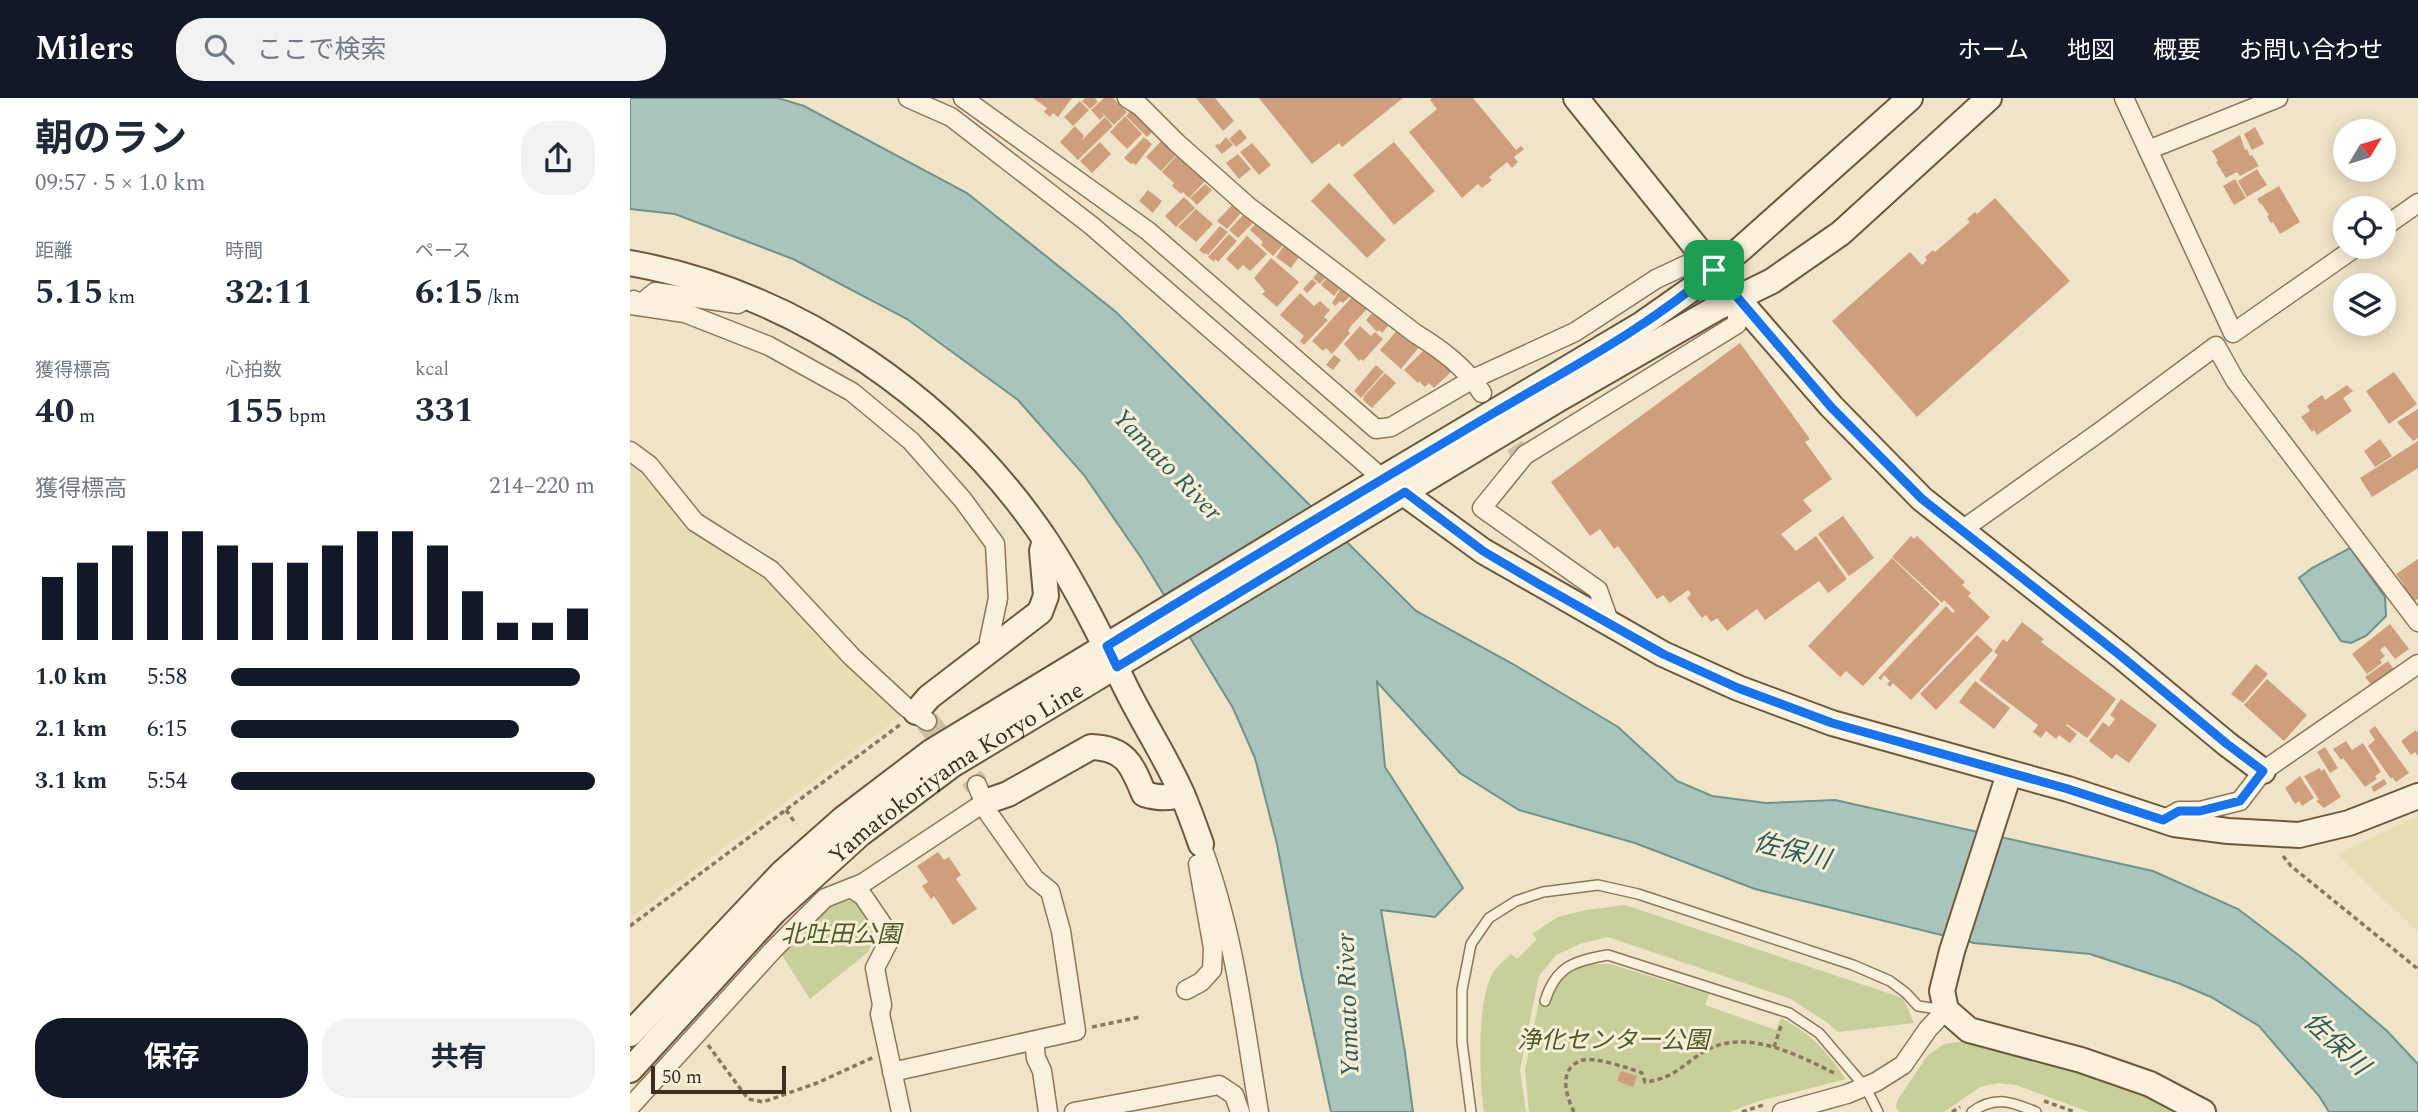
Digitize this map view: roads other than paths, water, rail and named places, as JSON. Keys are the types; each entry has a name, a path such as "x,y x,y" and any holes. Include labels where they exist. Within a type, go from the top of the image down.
{"main road":[{"path":"1576,98 1737,298 1831,407 1922,499 2263,771"},
{"name":"Yamatokoriyama Koryo Line","path":"630,1070 774,912 860,834 952,765 1121,651 1642,324 1696,286 1742,248 1910,98"},
{"name":"Yamatokoriyama Koryo Line","path":"1373,494 1405,492 1556,400 1772,281 1841,233 1989,98"},
{"path":"630,263 732,291 790,316 846,348 895,382 956,433 1004,487 1045,540 1080,595 1121,651 1201,844"},
{"path":"1373,494 1405,492 1483,551 1663,654 1738,688 1821,719 2068,789 2174,824 2299,835 2349,823 2418,796"},
{"path":"922,717 929,697 1040,612 1046,596 1042,551 1045,540"},
{"name":"Yamatokoriyama Koryo Line","path":"630,1034 782,873 842,819 931,752 1121,651"},
{"path":"981,793 1007,794 1091,747 1104,747 1119,752 1132,765 1144,794 1156,798 1182,794"},
{"path":"2008,774 1952,951 1942,991 1946,1010 1969,1030 2081,1060 2150,1084 2203,1112"}],"street":[{"path":"908,98 951,117 1092,226 1373,494"},
{"path":"963,98 1148,231 1376,429 1391,427 1477,386 1575,332 1656,279 1686,265 1714,270"},
{"path":"1127,98 1140,106 1177,143 1249,206 1416,334 1442,350 1477,386"},
{"path":"2124,98 2233,333 2339,259"},
{"path":"2148,150 2278,98"},
{"path":"2396,219 2418,203"},
{"path":"633,302 655,292 738,304 747,298"},
{"path":"1610,624 1598,590 1482,508 1522,453 1737,324 1737,298"},
{"path":"633,302 685,313 769,346 852,392 911,441 963,500 995,544 998,598 989,641 990,651"},
{"path":"1962,530 2216,346 2235,380 2418,622"},
{"path":"630,452 649,465 695,522 771,570 852,657 907,708 922,717"},
{"path":"2163,820 2179,811 2200,811 2240,801 2263,771 2418,664"},
{"path":"630,1107 825,898 863,883 981,793 989,814 1035,878 1050,891 1061,931 1076,1031 892,1072"},
{"path":"1186,990 1200,982 1212,970 1213,948 1196,853 1201,844"},
{"path":"1201,844 1234,956 1259,1112"},
{"path":"852,888 863,896 891,937 875,968 888,1052 901,1112"},
{"path":"1782,1112 1866,1088 1903,1065 1928,1029 1946,1010"},
{"path":"1034,1041 1048,1112"},
{"path":"1074,1112 1219,1085 1234,1095 1240,1112"}],"lane":[{"path":"1471,1112 1462,1042 1462,990 1471,944 1489,918 1516,901 1543,892 1598,885 1638,894 1853,965 1890,981 1918,1006 1946,1010"},
{"path":"1545,1001 1551,983 1567,966 1608,955 1788,1013 1819,1033 1866,1088 1878,1112"},
{"path":"1972,1112 1995,1102 2011,1101 2036,1112"}],"water":[{"path":"630,98 778,98 804,106 967,193 1116,312 1416,611 1513,664 1618,727 1677,781 1712,796 1766,803 1835,800 2153,871 2238,909 2301,957 2387,1031 2418,1064 2418,1112 2329,1112 2319,1096 2259,1026 2211,997 2178,983 2090,954 1974,943 1755,889 1635,843 1519,810 1460,773 1377,682 1385,767 1463,888 1435,917 1381,910 1413,1112 1331,1112 1277,844 1255,758 1233,708 1142,559 1084,475 1018,400 907,319 793,259 675,214 630,209"},
{"path":"2350,548 2385,597 2386,616 2366,636 2351,643 2341,641 2299,578"}],"tunnel":[{"path":"1500,423 1518,451"},
{"path":"927,721 977,785"}],"water label":[{"name":"Yamato River","path":"1168,464"},
{"name":"佐保川","path":"1792,850"},
{"name":"Yamato River","path":"1347,1005"},
{"name":"佐保川","path":"2337,1043"}],"park label":[{"name":"北吐田公園","path":"841,934"},
{"name":"浄化センター公園","path":"1613,1040"}]}
